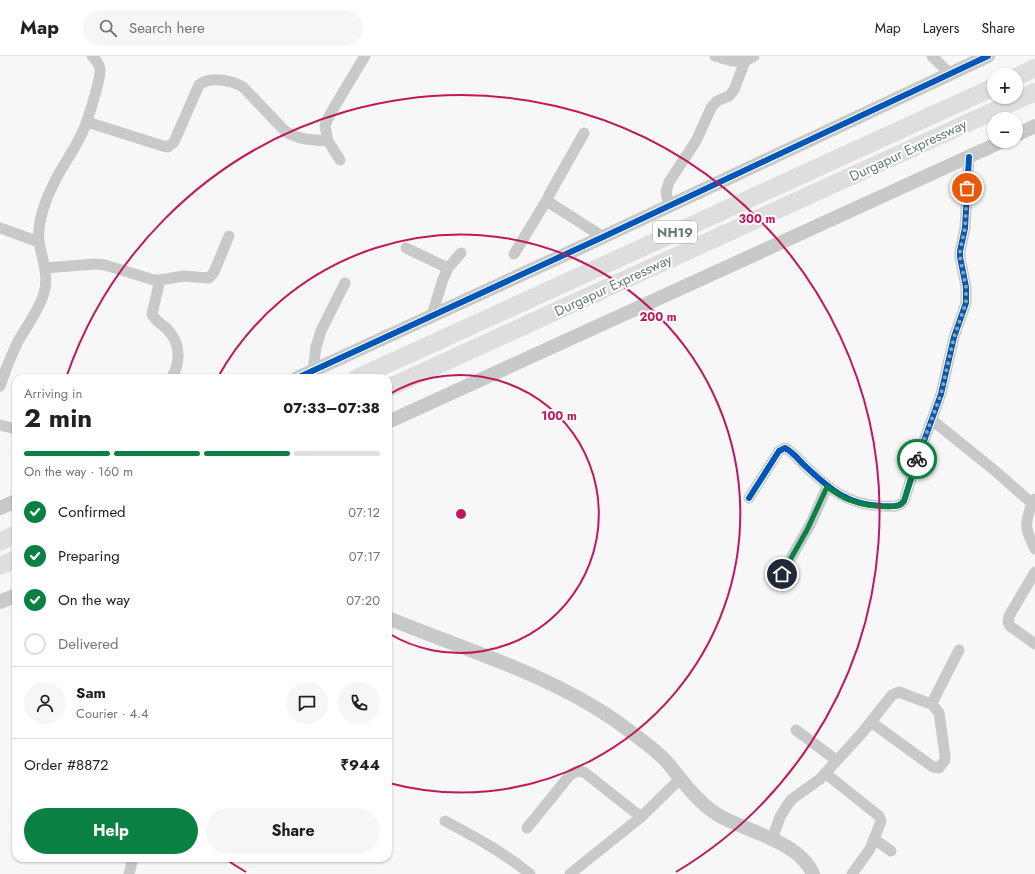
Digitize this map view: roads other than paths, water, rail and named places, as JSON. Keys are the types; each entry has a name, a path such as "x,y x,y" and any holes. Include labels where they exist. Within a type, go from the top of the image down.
{"highway":[{"name":"Durgapur Expressway","path":"366,374 987,90"},
{"name":"Durgapur Expressway","path":"392,386 1035,92"},
{"path":"0,542 12,536"},
{"path":"0,566 12,561"}],"street":[{"path":"340,160 328,141 326,126 328,118 365,56"},
{"path":"669,206 666,192 669,182 693,146 711,108 717,101 729,96 734,90 743,59 715,56"},
{"path":"932,56 950,74"},
{"path":"306,374 603,237 988,56"},
{"path":"0,386 10,357 44,292 46,279 39,242 40,223 50,192 87,122 99,74 98,58"},
{"path":"87,122 168,147 174,142 199,85 205,81 219,81 231,82 243,88 285,131 293,136 328,141"},
{"path":"1023,132 1035,126"},
{"path":"514,254 548,198 584,133"},
{"path":"392,420 987,148"},
{"path":"749,498 779,451 783,448 789,450 827,487 840,496 859,503 875,506 902,505 941,394 954,337 966,303 966,287 960,251 965,228 969,156"},
{"path":"548,198 552,205 603,237"},
{"path":"0,228 39,242"},
{"path":"45,268 95,264 106,265 160,280 179,276 209,278 214,272 228,236"},
{"path":"406,248 448,268"},
{"path":"432,315 448,268 461,253"},
{"path":"160,280 152,314 154,318 169,330 178,351 178,363 173,374"},
{"path":"313,371 316,346 321,331 345,283"},
{"path":"932,420 1034,501 1027,518 1026,529 1035,549"},
{"path":"0,425 12,427"},
{"path":"782,574 808,528 827,487"},
{"path":"0,508 12,503"},
{"path":"1035,572 1009,616 1008,622 1010,626 1035,644"},
{"path":"0,602 12,597"},
{"path":"392,620 534,676 579,698 616,721 662,757 699,799 717,814 772,839 805,860 813,874"},
{"path":"931,703 959,650"},
{"path":"772,839 780,816 788,804 815,784 862,733 888,698 896,692 904,693 931,703 939,713 945,760 939,768 933,767 871,722"},
{"path":"796,730 836,760"},
{"path":"528,828 570,775 577,771 584,772 641,817"},
{"path":"825,773 880,818 880,824 870,849 852,874"},
{"path":"570,874 641,817 680,779"},
{"path":"444,821 512,859 530,874"},
{"path":"874,839 891,850"},
{"path":"129,874 132,862"}]}
